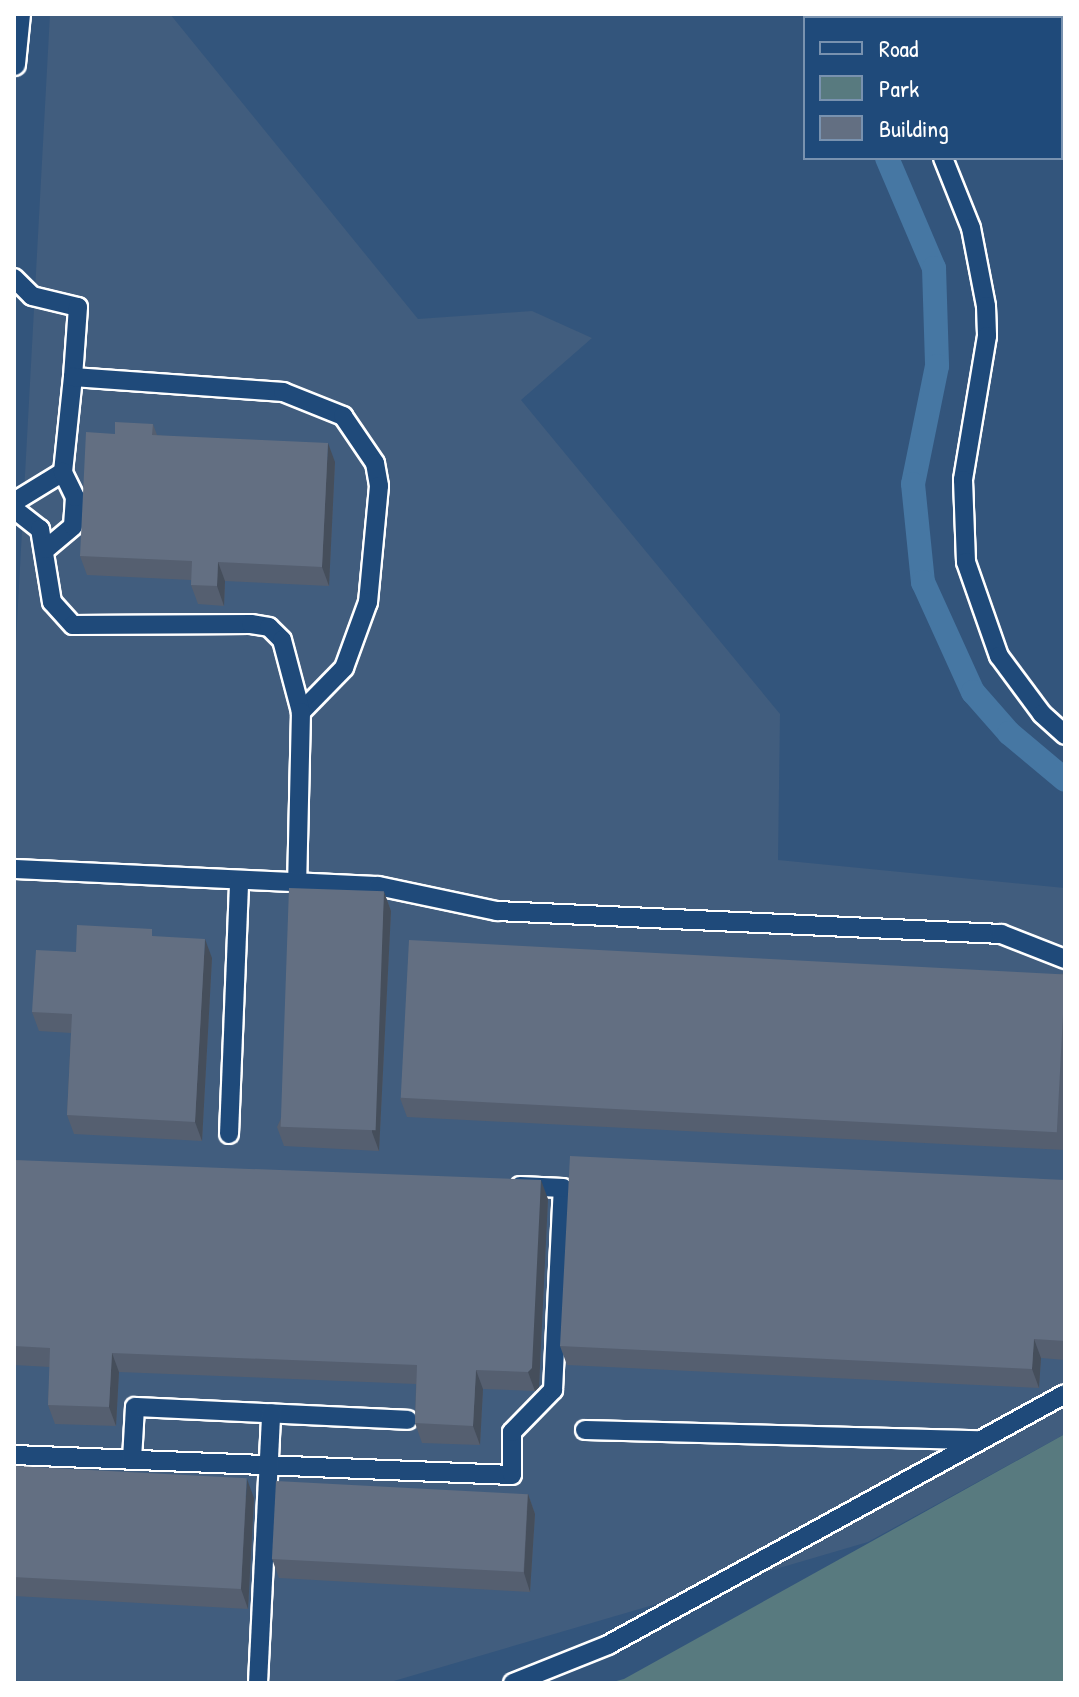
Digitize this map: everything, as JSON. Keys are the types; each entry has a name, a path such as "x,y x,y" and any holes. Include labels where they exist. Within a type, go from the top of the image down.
{"main road":[{"path":"14,64 19,14"}],"lane":[{"path":"944,160 971,228 986,306 987,336 963,480 966,562 999,656 1042,714 1065,735"},
{"path":"14,278 32,296 78,307 63,472 75,497 73,526 46,549"},
{"path":"73,377 283,392 343,416 364,441 375,463 379,486 368,602 344,668 301,712"},
{"path":"14,502 63,472"},
{"path":"14,509 40,529 46,549 52,602 73,625 269,627 291,659 301,712 297,883"},
{"path":"14,869 378,886 497,911 1001,934 1065,959"},
{"path":"229,1134 239,880"},
{"path":"14,1455 512,1475 512,1432 553,1390 563,1188 502,1185"},
{"path":"513,1683 608,1645 1065,1394"},
{"path":"132,1459 135,1407 408,1420"},
{"path":"258,1683 271,1413"},
{"path":"585,1430 982,1440"}],"shaded area":[{"path":"50,14 170,14 418,319 532,311 592,338 521,400 780,714 778,860 1065,888 1065,1434 868,1542 387,1683 14,1683 14,678"}],"green space":[{"path":"1065,1434 1065,1683 609,1683 624,1679"}],"building":[{"path":"115,422 153,424 152,435 328,443 322,567 218,562 217,586 191,585 192,561 80,556 86,432 115,434"},
{"path":"289,888 384,891 376,1130 281,1127"},
{"path":"77,925 152,929 152,936 205,939 195,1122 67,1115 72,1014 32,1012 36,950 76,952"},
{"path":"409,940 1065,974 1057,1132 401,1098"},
{"path":"570,1156 1065,1180 1065,1341 1034,1339 1032,1369 560,1346"},
{"path":"14,1160 541,1180 532,1368 528,1372 476,1370 473,1426 415,1423 417,1365 112,1353 109,1407 48,1405 50,1348 14,1346"},
{"path":"14,1466 247,1478 241,1589 14,1577"},
{"path":"276,1481 528,1494 524,1572 272,1559"}],"waterway":[{"path":"888,160 934,268 937,366 913,484 923,582 973,692 1009,733 1065,780"}],"railway":[{"path":"1063,32 1065,36"}]}
